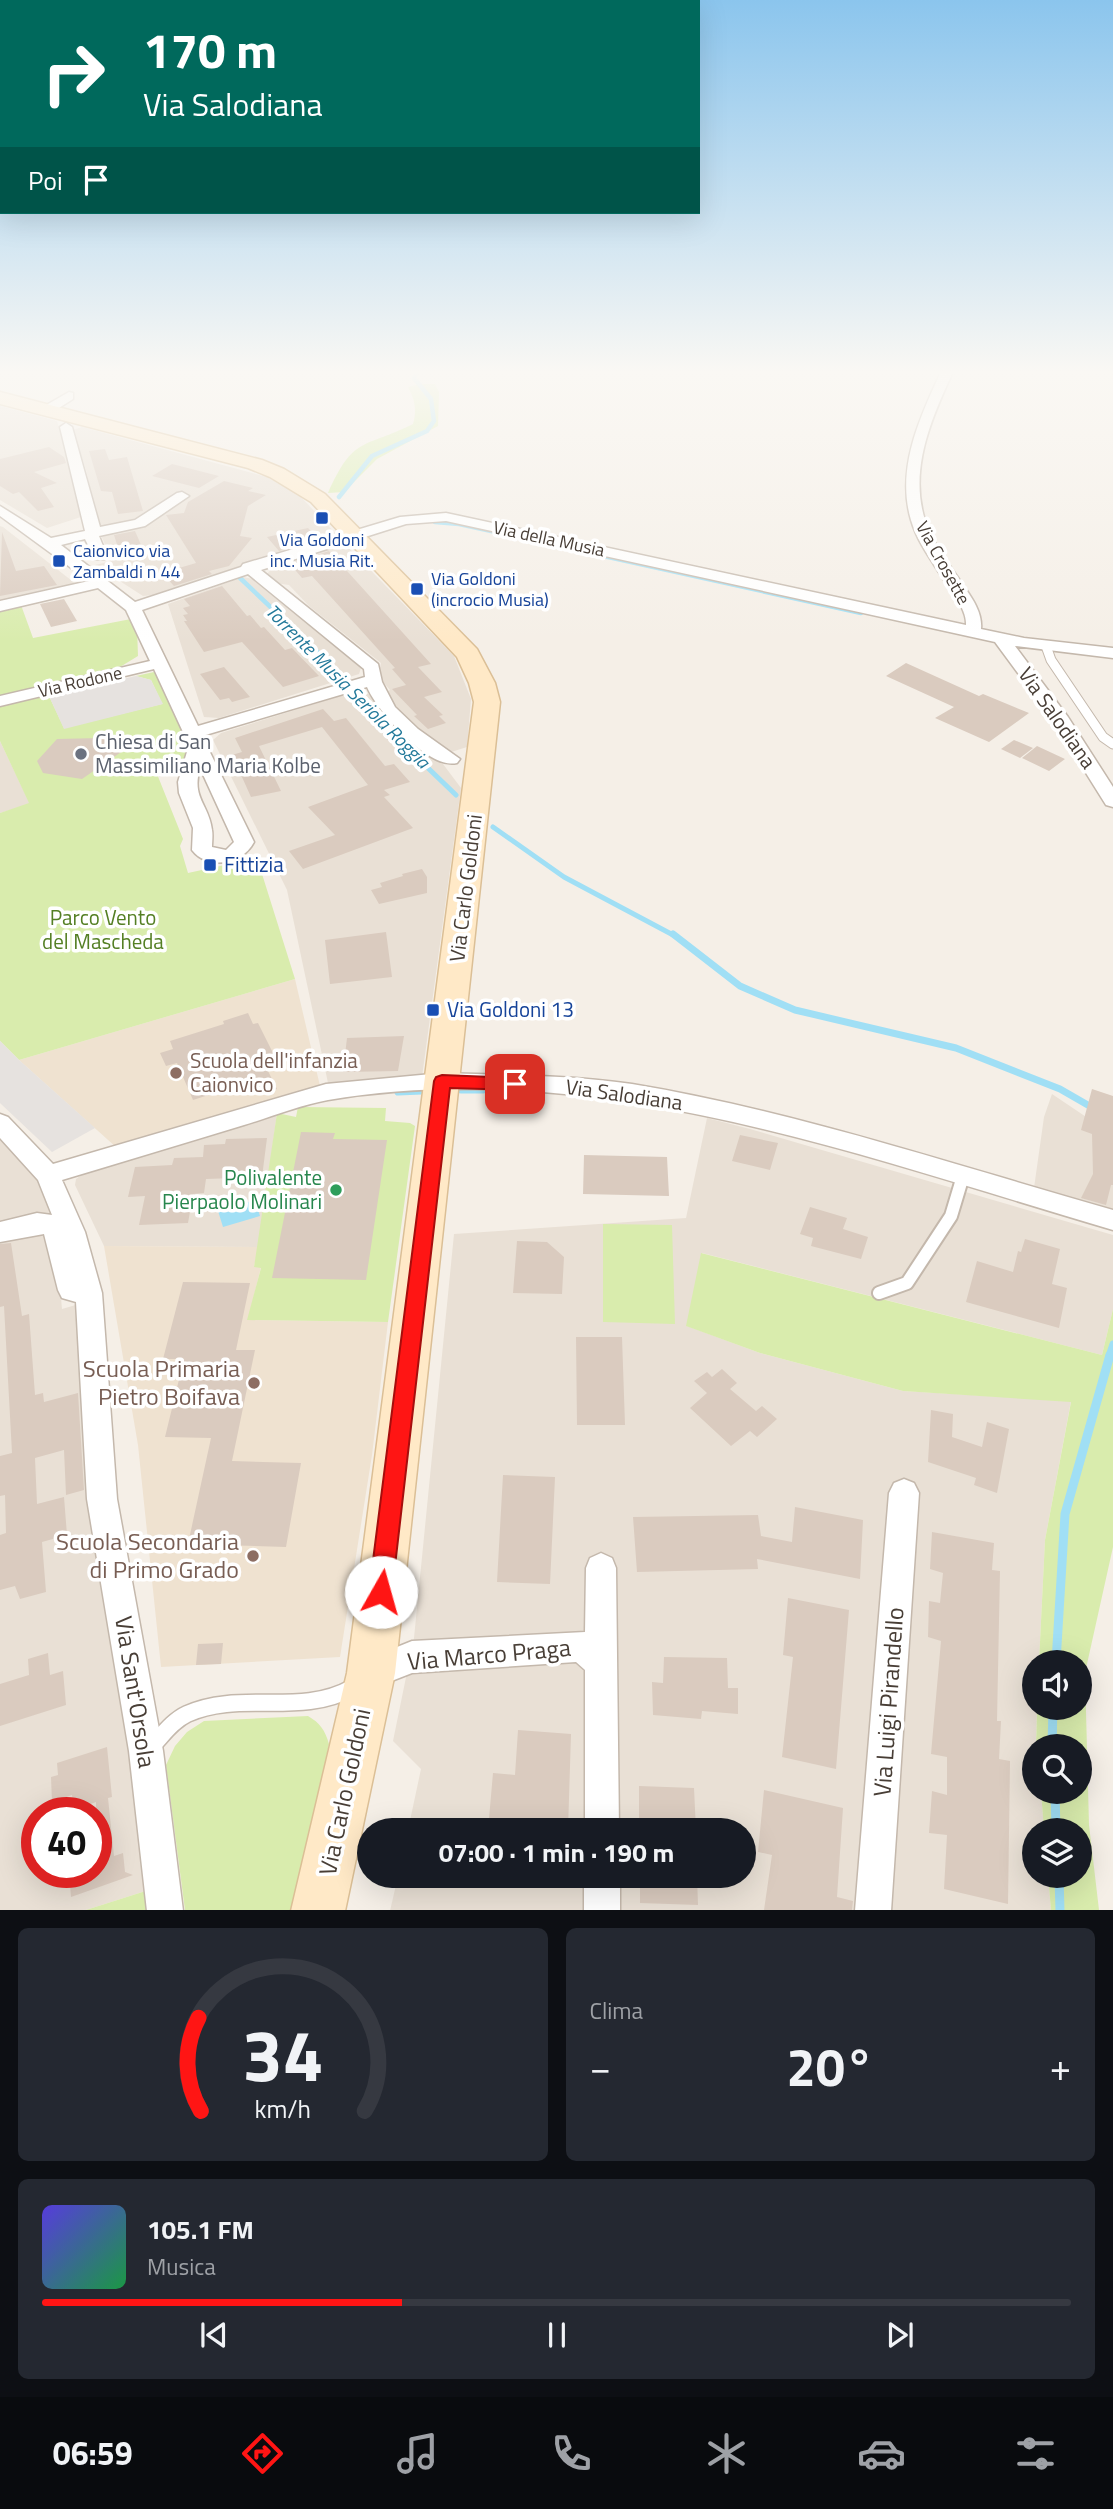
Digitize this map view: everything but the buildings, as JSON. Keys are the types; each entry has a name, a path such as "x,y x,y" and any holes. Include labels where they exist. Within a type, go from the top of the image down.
{"street":[{"path":"76,463 93,525 92,540 100,556"},
{"name":"Via Carlo Goldoni","path":"252,463 277,473 318,498 468,654 482,683 487,702 371,1673 318,1910"},
{"name":"Via Crosette","path":"915,463 911,486 918,522 968,605 974,620 973,631"},
{"path":"48,543 140,523 182,496"},
{"path":"0,510 134,608 196,739 244,842 242,849 235,853 212,856 202,850 203,828 188,793 187,782 196,739"},
{"name":"Via della Musia","path":"134,608 353,534 414,518 457,519 1000,637 1046,646 1113,653"},
{"path":"248,568 372,667 372,680 377,693 406,731 452,760"},
{"path":"0,606 100,583"},
{"name":"Via Salodiana","path":"1000,637 1062,721 1113,801"},
{"name":"Via Rodone","path":"0,701 53,692 160,663"},
{"path":"196,739 372,680"},
{"name":"Via Salodiana","path":"48,1175 326,1092 442,1081 588,1087 634,1093 771,1121 1113,1220"},
{"name":"Via Sant'Orsola","path":"0,1123 48,1175 72,1232 89,1293 102,1499 146,1751 165,1910"},
{"path":"0,1232 37,1223 54,1225 71,1290 89,1293"},
{"name":"Via Luigi Pirandello","path":"873,1910 904,1493"},
{"name":"Via Marco Praga","path":"601,1568 602,1818"},
{"name":"Via Marco Praga","path":"371,1673 412,1657 582,1646 603,1664"},
{"path":"602,1888 602,1910"}],"lane":[{"path":"1046,646 1051,660 1103,737 1113,744"},
{"path":"879,1293 907,1283 951,1216 963,1176"},
{"name":"Via Carlo Goldoni","path":"146,1751 186,1714 210,1707 306,1703 345,1693 371,1673"}],"shaded area":[{"path":"0,463 70,463 81,517 47,528 0,500"},
{"path":"84,463 216,463 267,477 300,496 336,534 153,595 143,596 95,565 112,561 101,535"},
{"path":"0,526 76,584 70,588 0,604"},
{"path":"339,546 348,547 454,656 471,699 467,747 448,753 413,730 382,693 390,690 378,676 381,663 309,606 289,585 275,583 267,574 272,568"},
{"path":"243,577 253,579 361,668 359,674 219,718 204,717 168,604"},
{"path":"136,676 151,680 163,704 64,729 49,696"},
{"path":"353,692 369,694 403,737 440,760 461,788 422,1077 328,1083 287,890 213,740 221,733"},
{"path":"0,741 30,804 0,813"},
{"name":"Scuola dell'infanzia Caionvico","path":"295,979 320,1086 117,1148 19,1060"},
{"path":"0,1041 95,1128 52,1152 0,1103"},
{"path":"1052,1094 1113,1135 1113,1211 1034,1188 1044,1117"},
{"path":"277,1113 259,1247 104,1246 75,1185 76,1179 83,1174"},
{"path":"707,1118 1113,1235 1113,1309 1102,1355 702,1253 687,1326 760,1353 903,1391 1071,1401 1045,1540 1040,1650 1022,1650 1022,1720 1037,1720 1036,1734 1022,1734 1022,1804 1042,1804 1043,1818 1022,1818 1022,1888 1049,1888 1051,1910 390,1910 395,1888 756,1888 756,1818 411,1818 421,1769 393,1741 414,1638 454,1234 686,1218"},
{"path":"0,1131 39,1182 53,1210 62,1309 79,1304 155,1888 86,1910 0,1910"},
{"path":"104,1246 259,1247 254,1266 261,1267 248,1320 388,1322 372,1455 340,1657 161,1667 138,1445"}],"green space":[{"path":"344,463 373,463 344,492 328,493"},
{"path":"21,605 33,638 131,619 137,628 138,656 115,670 0,696 0,610"},
{"name":"Parco Vento del Mascheda","path":"154,672 162,678 193,751 189,759 157,774 183,839 180,846 188,873 257,858 295,979 19,1060 0,1041 0,813 29,803 0,741 0,705 49,696 64,728 162,704 151,680 136,676"},
{"name":"Polivalente Pierpaolo Molinari","path":"298,1107 386,1108 385,1121 410,1123 415,1126 388,1322 247,1320 261,1268 254,1267 277,1113 296,1117"},
{"path":"603,1224 672,1225 675,1324 603,1322"},
{"path":"701,1253 1102,1355 1113,1309 1113,1547 1090,1650 1040,1650 1045,1540 1071,1402 903,1391 760,1353 686,1326"},
{"path":"308,1716 322,1727 329,1744 294,1910 185,1910 166,1765 175,1746 187,1732 204,1721"},
{"path":"1037,1720 1086,1720 1087,1734 1036,1734"},
{"path":"1042,1804 1088,1804 1089,1818 1043,1818"},
{"path":"1092,1850 1099,1910 1051,1910 1049,1888 1092,1888"},
{"path":"155,1888 157,1910 86,1910"}],"water":[{"path":"255,1200 260,1216 223,1227 218,1211"}],"waterway":[{"name":"Torrente Musia Seriola Roggia","path":"339,497 366,463"},
{"path":"435,522 459,524 861,613"},
{"name":"Torrente Musia Seriola Roggia","path":"239,577 281,617"},
{"name":"Torrente Musia Seriola Roggia","path":"279,615 340,674 348,691 456,795"},
{"name":"Torrente Musia Seriola Roggia","path":"493,827 564,877 675,936"},
{"name":"Torrente Musia Seriola Roggia","path":"673,934 740,986 795,1010 956,1048 1060,1089 1093,1108"},
{"path":"461,1090 483,1090"},
{"path":"512,1090 539,1092"},
{"path":"398,1092 422,1091"},
{"name":"Torrente Musia Seriola Roggia","path":"1109,1356 1113,1344"},
{"name":"Torrente Musia Seriola Roggia","path":"1057,1650 1065,1514 1110,1355"},
{"name":"Torrente Musia Seriola Roggia","path":"1052,1734 1053,1720"},
{"name":"Torrente Musia Seriola Roggia","path":"1055,1804 1056,1818"},
{"name":"Torrente Musia Seriola Roggia","path":"1059,1888 1060,1910"}],"place":[{"name":"Via Goldoni inc. Musia Rit.","path":"322,518"},
{"name":"Caionvico via Zambaldi n 44","path":"59,561"},
{"name":"Via Goldoni (incrocio Musia)","path":"417,589"},
{"name":"Chiesa di San Massimiliano Maria Kolbe","path":"81,754"},
{"name":"Fittizia","path":"210,865"},
{"name":"Via Goldoni 13","path":"433,1010"},
{"name":"Scuola dell'infanzia Caionvico","path":"176,1073"},
{"name":"Polivalente Pierpaolo Molinari","path":"336,1190"},
{"name":"Scuola Primaria Pietro Boifava","path":"254,1383"},
{"name":"Scuola Secondaria di Primo Grado","path":"253,1556"}],"route":[{"path":"381,1592 442,1081 515,1084"}]}
